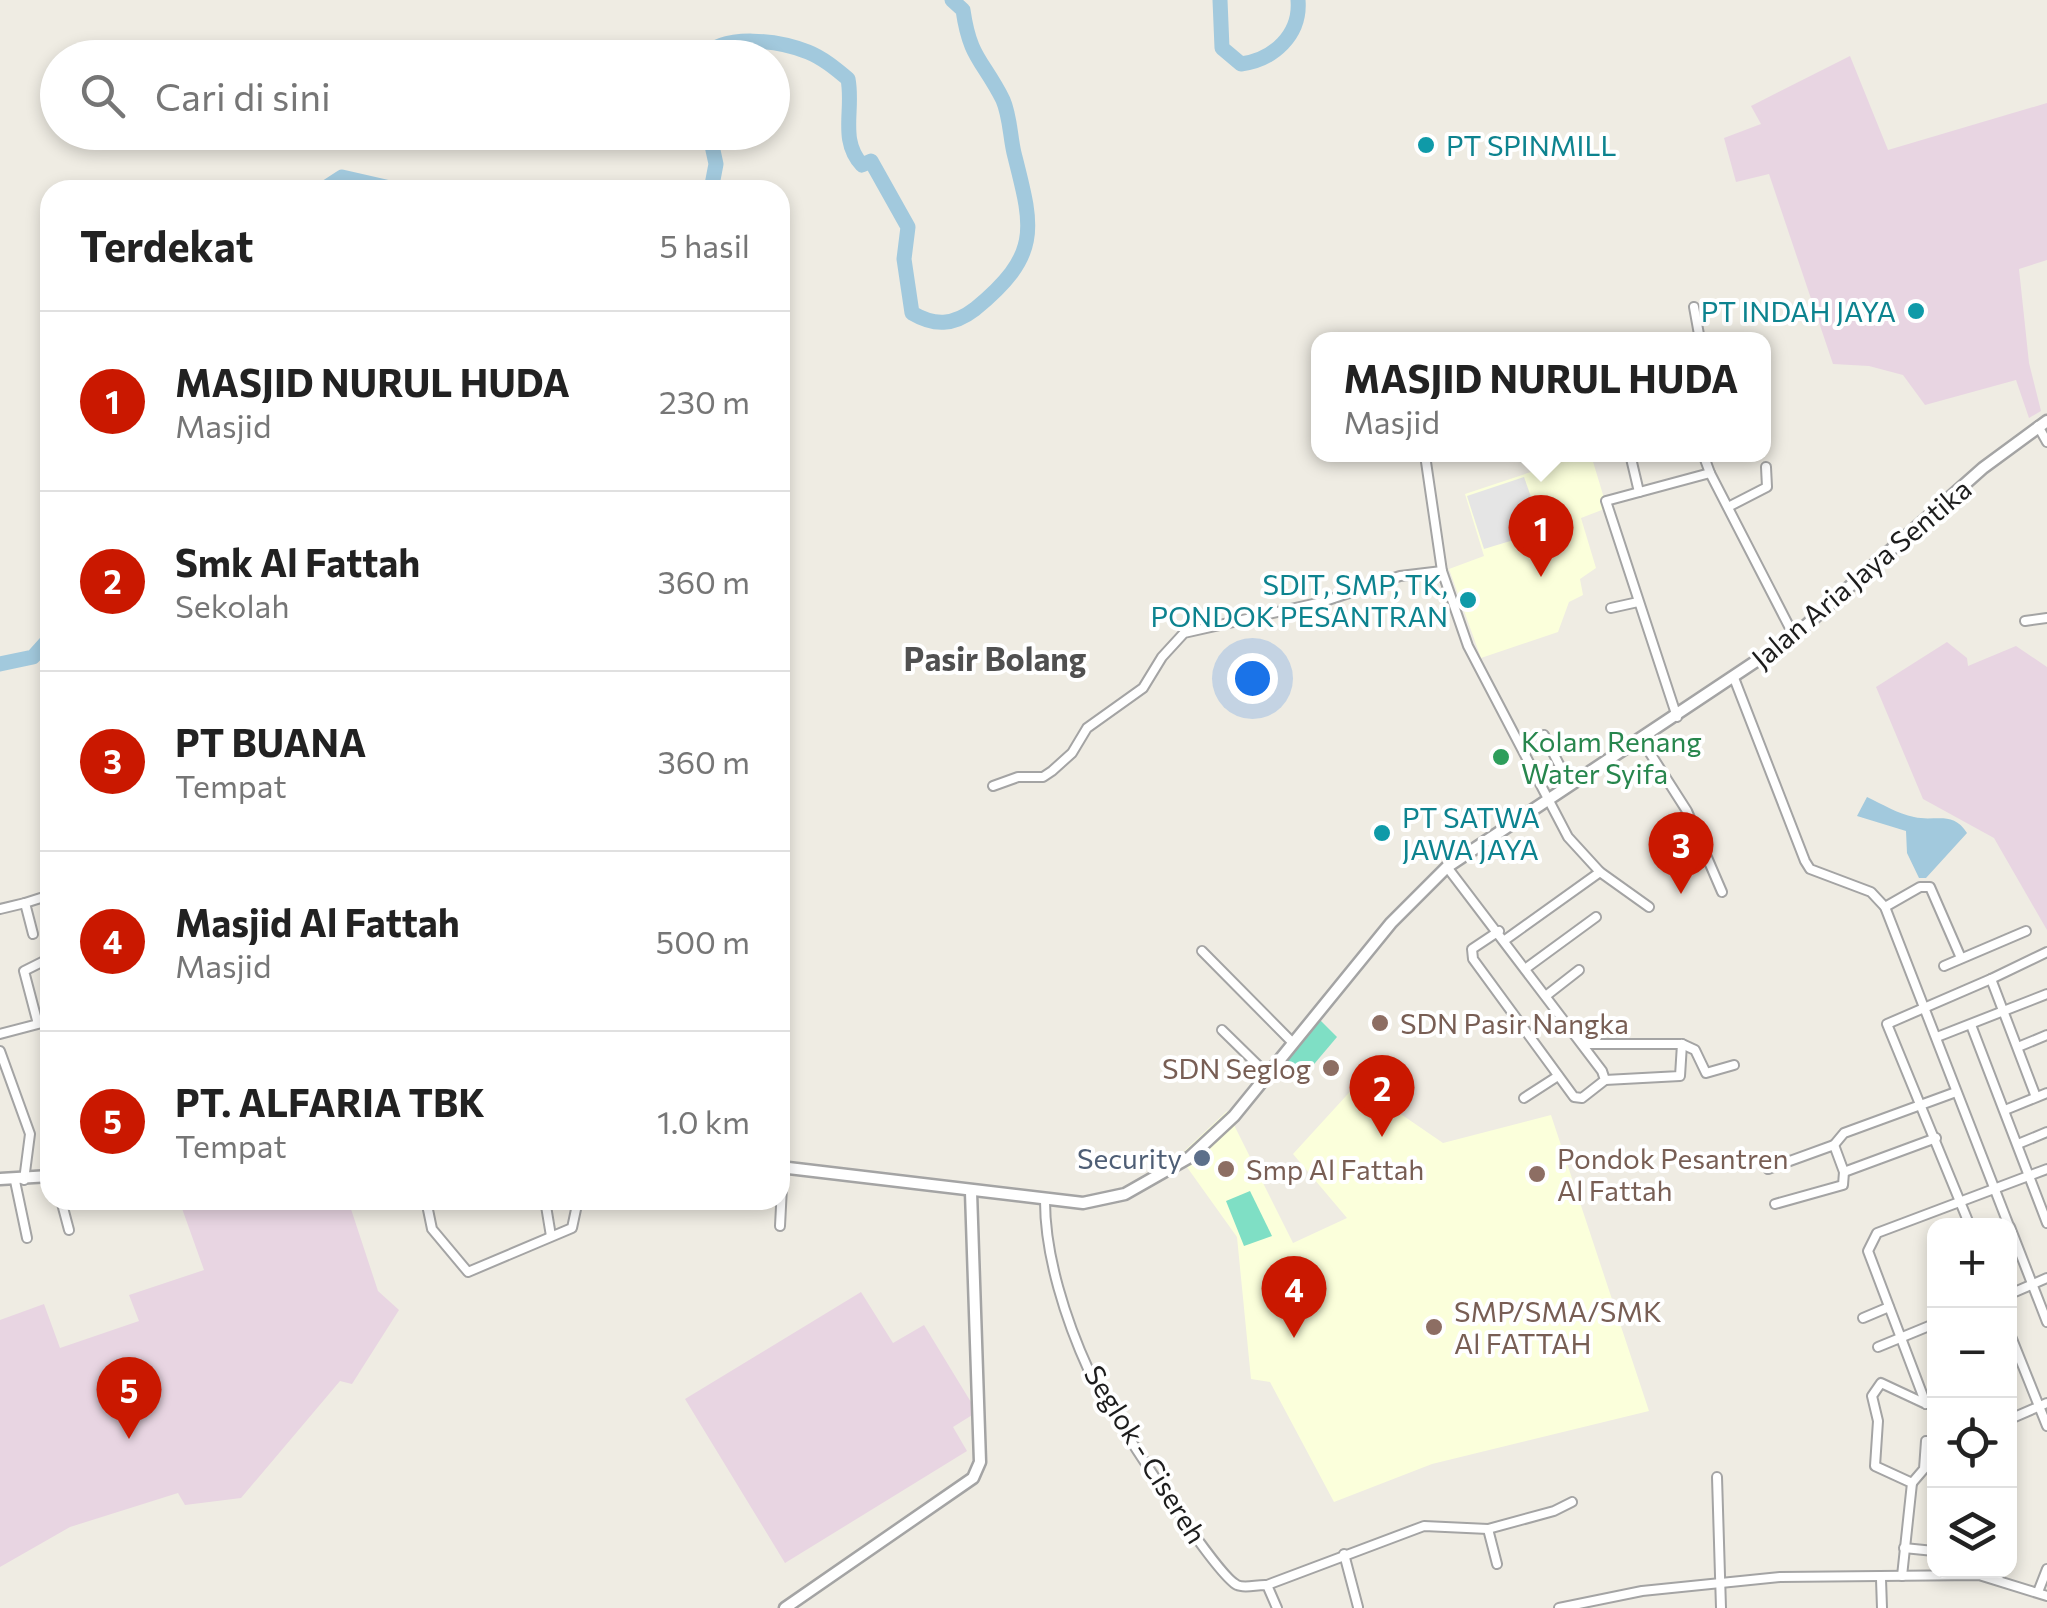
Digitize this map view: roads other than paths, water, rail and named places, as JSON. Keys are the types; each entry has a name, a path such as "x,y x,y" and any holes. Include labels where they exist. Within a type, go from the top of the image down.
{"street":[{"path":"1694,307 1699,332"},
{"path":"2042,424 2047,442"},
{"name":"Jalan Aria Jaya Sentika","path":"790,1168 1046,1201 1108,1200 1158,1178 1206,1143 1268,1075 1391,922 1447,866 1794,636 1983,468 2042,424"},
{"path":"1426,462 1442,571 1468,646 1568,837 1600,872 1650,908"},
{"path":"1632,462 1639,492"},
{"path":"1706,462 1794,636"},
{"path":"1728,507 1767,487 1766,467"},
{"path":"1677,716 1606,501 1710,473"},
{"path":"993,786 1018,778 1043,778 1052,771 1072,753 1087,728 1143,688 1162,656 1184,633 1322,602 1400,576 1442,571"},
{"path":"1611,608 1638,602"},
{"path":"2025,621 2047,618"},
{"path":"1734,678 1805,861 1810,868 1871,892 1886,907 2006,1218"},
{"path":"1544,735 1570,784"},
{"path":"1641,739 1687,811 1722,892"},
{"path":"1447,866 1584,1044 1605,1080"},
{"path":"1506,940 1600,872"},
{"path":"1886,907 1920,887 1930,887 1961,958"},
{"path":"0,908 40,898"},
{"path":"26,903 33,934"},
{"path":"1525,969 1596,918"},
{"path":"1499,931 1472,949 1473,959 1578,1098 1605,1080 1680,1076 1682,1044"},
{"path":"1944,966 2026,931"},
{"path":"1202,951 1292,1043"},
{"path":"1967,1218 1887,1024 2047,952"},
{"path":"0,1034 38,1024 24,971 40,963"},
{"path":"1547,995 1579,970"},
{"path":"1991,979 2036,1097"},
{"path":"1937,1037 2047,994"},
{"path":"1971,1025 2047,1223"},
{"path":"1222,1030 1268,1075"},
{"path":"2018,1047 2047,1035"},
{"path":"1584,1044 1682,1044 1695,1050 1706,1074 1734,1066"},
{"path":"0,1051 30,1134 20,1180 27,1238"},
{"path":"1524,1098 1558,1076"},
{"path":"1768,1169 1834,1146 1844,1133 1956,1092"},
{"path":"2005,1110 2047,1092"},
{"path":"2018,1144 2047,1132"},
{"path":"1844,1172 1936,1138"},
{"path":"1775,1204 1843,1185 1844,1172 1834,1146"},
{"path":"1928,1398 1868,1252 1869,1243 1877,1233 2047,1169"},
{"path":"0,1179 40,1177"},
{"path":"785,1608 974,1478 980,1462 970,1192"},
{"name":"Seglok - Cisereh","path":"1046,1201 1049,1250 1096,1384 1191,1532 1229,1578 1243,1586 1267,1585"},
{"path":"63,1210 69,1230"},
{"path":"428,1210 432,1229 466,1271 574,1226 576,1210"},
{"path":"547,1210 551,1236"},
{"path":"780,1210 780,1226"},
{"path":"2017,1247 2047,1322"},
{"path":"2017,1291 2047,1278"},
{"path":"1863,1318 1890,1307"},
{"path":"1878,1346 1927,1328"},
{"path":"2017,1348 2044,1404 2047,1426"},
{"path":"1912,1483 1875,1466 1878,1416 1872,1396 1881,1384 1927,1402"},
{"path":"2017,1416 2044,1404"},
{"path":"1902,1576 1912,1483 1924,1469 1926,1441"},
{"path":"1717,1478 1717,1581 1721,1608"},
{"path":"1277,1608 1267,1585 1344,1554 1424,1526 1488,1529 1554,1512 1572,1502"},
{"path":"1488,1529 1497,1564"},
{"path":"1904,1548 1927,1550"},
{"path":"1344,1554 1358,1607"},
{"path":"1560,1608 1717,1581 1979,1575 2043,1594 2047,1569"},
{"path":"1881,1579 1882,1608"}],"water":[{"path":"1867,797 1908,816 1950,819 1967,833 1926,878 1919,878 1907,853 1906,831 1857,816"}],"waterway":[{"path":"790,47 814,54 848,79 849,135 855,155 862,165 871,161 908,227 904,259 912,313 936,322 951,321 975,309 1012,272 1022,255 1028,221 1005,106 973,49 963,10 952,0"},
{"path":"1220,0 1222,48 1241,64 1264,57 1283,44 1295,24 1298,0"},
{"path":"713,150 716,164 713,180"},
{"path":"337,180 355,180"},
{"path":"0,664 33,657 40,649"}],"place":[{"name":"PT SPINMILL","path":"1426,145"},
{"name":"PT INDAH JAYA","path":"1916,311"},
{"name":"MASJID NURUL HUDA","path":"1541,577"},
{"name":"SDIT, SMP, TK, PONDOK PESANTRAN","path":"1468,600"},
{"name":"Kolam Renang Water Syifa","path":"1501,757"},
{"name":"PT SATWA JAWA JAYA","path":"1382,833"},
{"name":"PT BUANA","path":"1681,894"},
{"name":"SDN Pasir Nangka","path":"1380,1023"},
{"name":"SDN Seglog","path":"1331,1068"},
{"name":"Smk Al Fattah","path":"1382,1137"},
{"name":"Security","path":"1202,1158"},
{"name":"Smp Al Fattah","path":"1226,1169"},
{"name":"Pondok Pesantren Al Fattah","path":"1537,1174"},
{"name":"SMP/SMA/SMK Al FATTAH","path":"1434,1327"},
{"name":"Masjid Al Fattah","path":"1294,1338"},
{"name":"PT. ALFARIA TBK","path":"129,1439"}],"district":[{"name":"Pasir Bolang","path":"995,658"}]}
